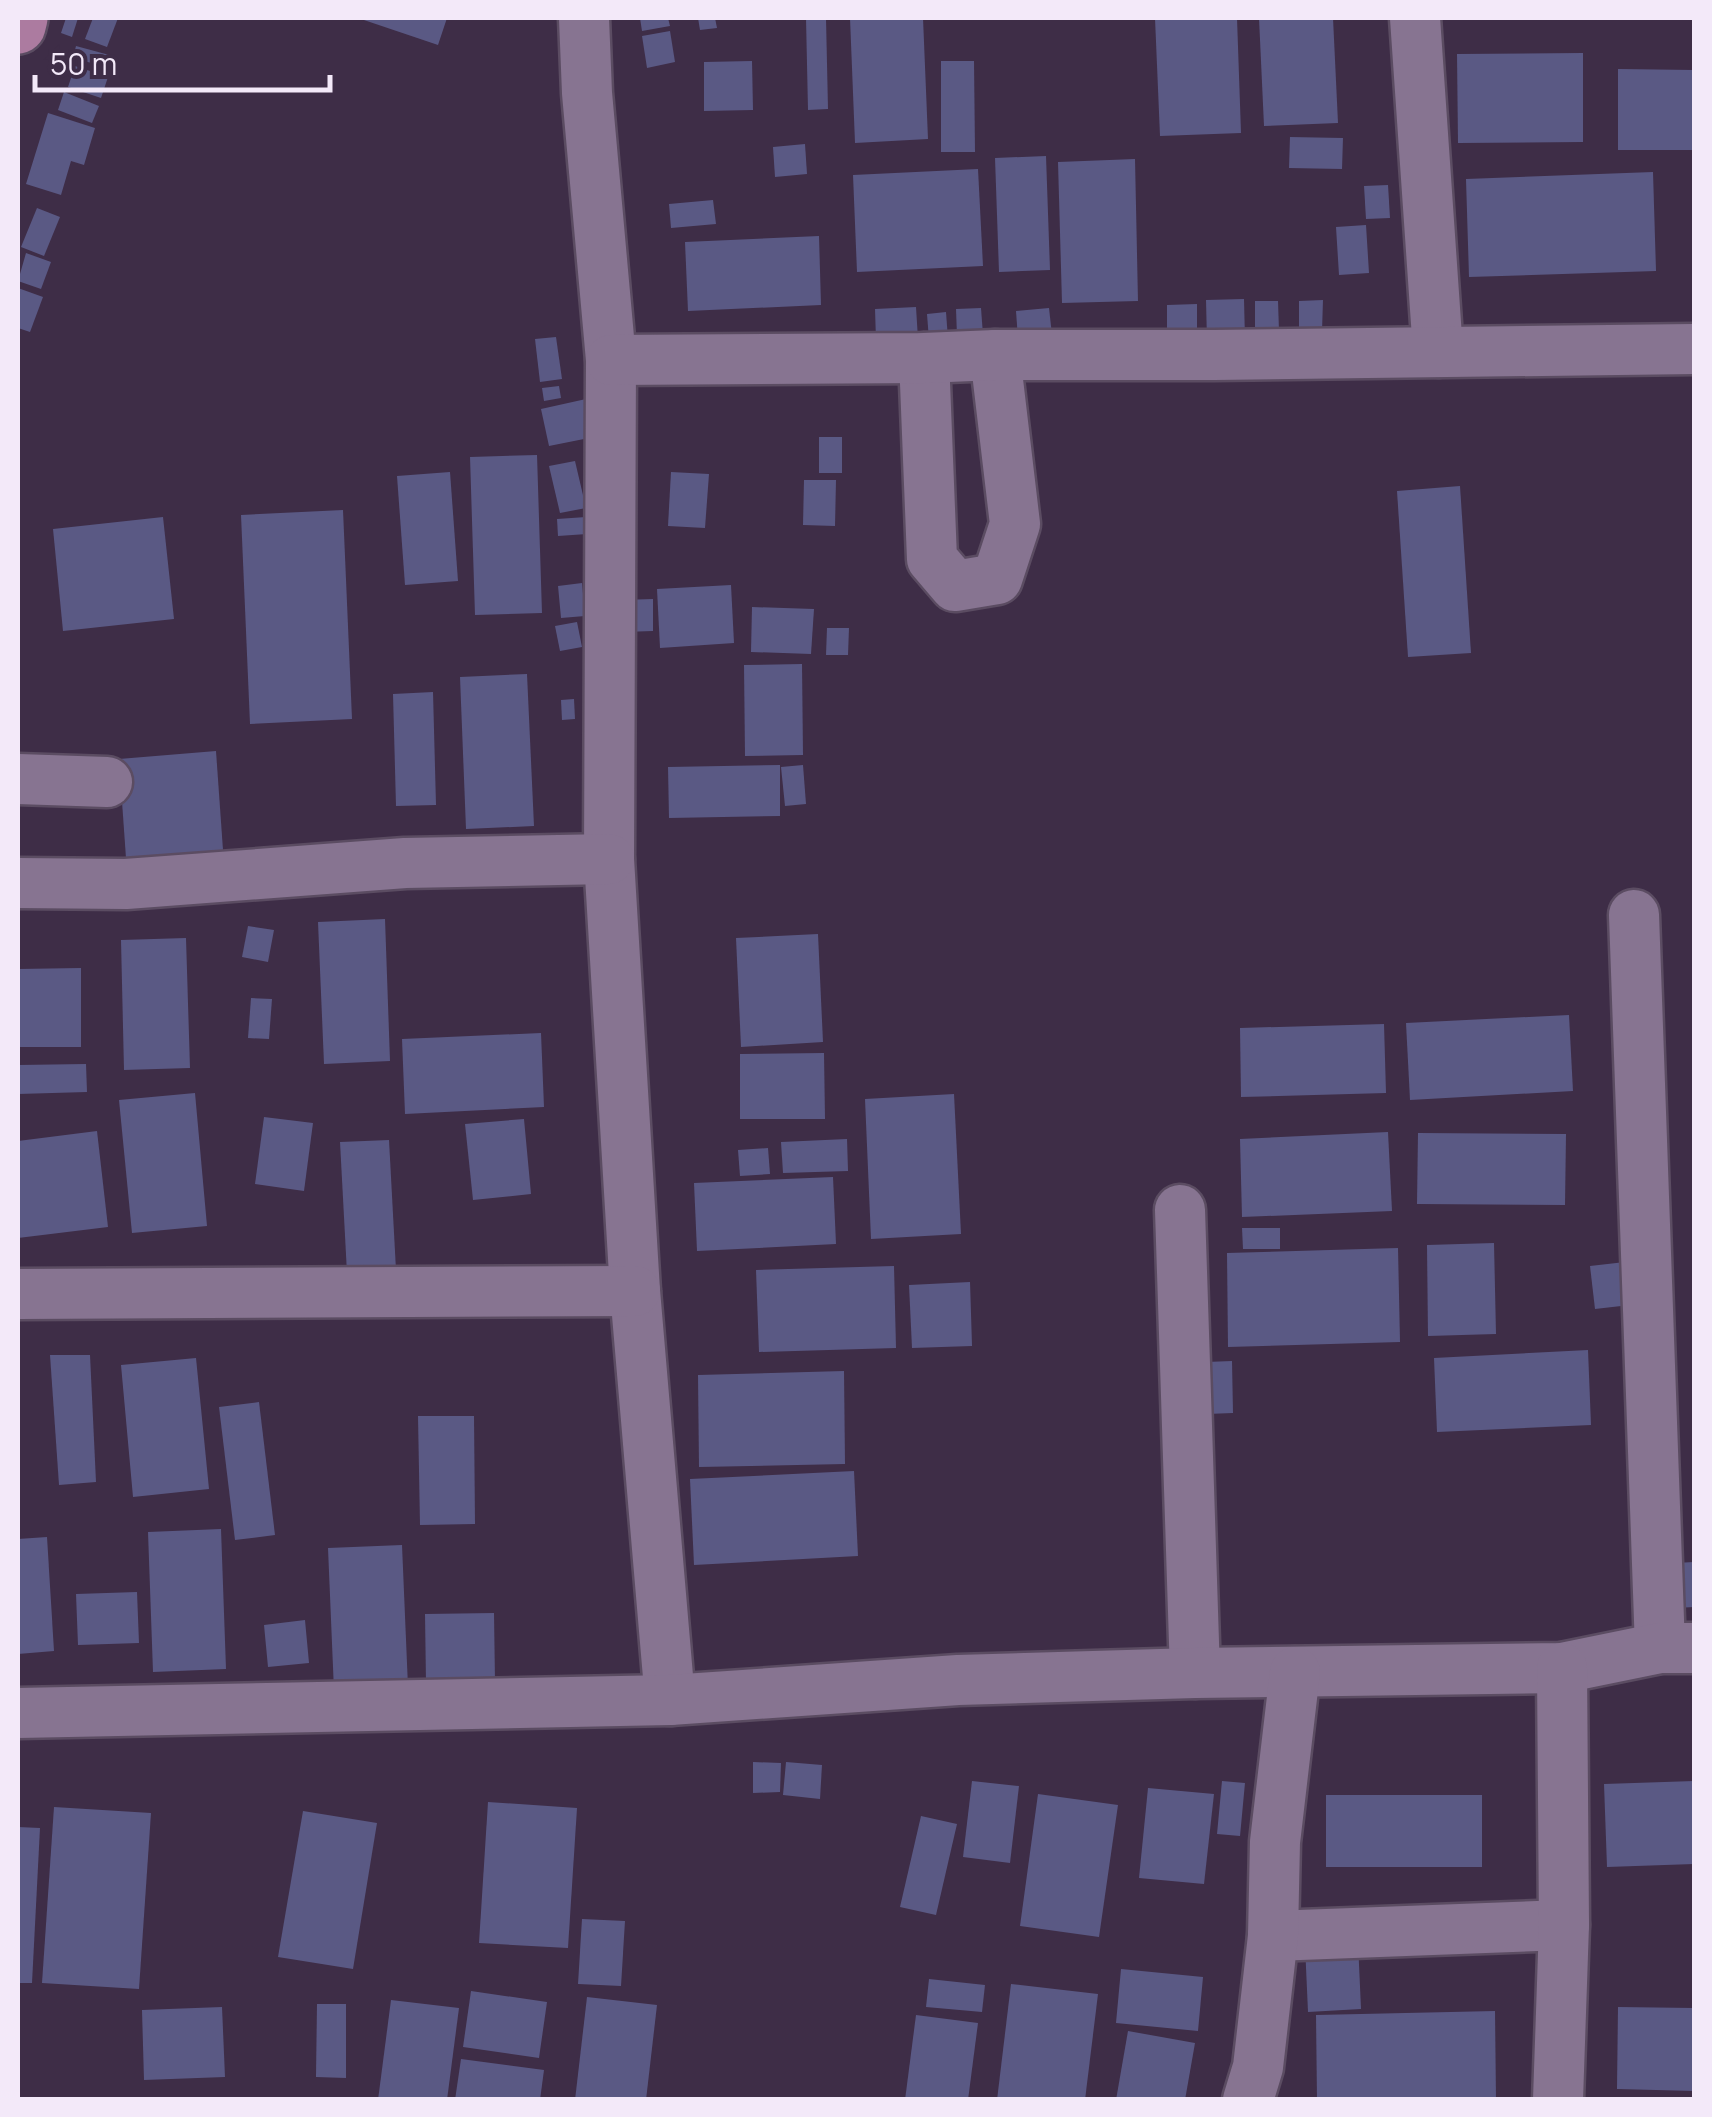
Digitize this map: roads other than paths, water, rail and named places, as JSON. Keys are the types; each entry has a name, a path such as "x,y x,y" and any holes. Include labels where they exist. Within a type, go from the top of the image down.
{"main road":[{"path":"18,26 20,18"}],"street":[{"path":"584,18 586,93 610,360 608,859 635,1291 670,1700"},
{"path":"1415,18 1438,352"},
{"path":"610,360 1694,348"},
{"path":"924,358 932,559 955,586 997,579 1016,524 995,355"},
{"path":"18,779 107,782"},
{"path":"18,883 126,884 405,863 608,859"},
{"path":"18,1713 670,1700 958,1680 1562,1668 1677,1648 1634,915"},
{"path":"1180,1210 1195,1673"},
{"path":"18,1294 635,1291"},
{"path":"1558,2100 1564,1924 1562,1668"},
{"path":"1248,2100 1258,2067 1274,1936 1275,1842 1295,1672"},
{"path":"1274,1936 1564,1924"}]}
